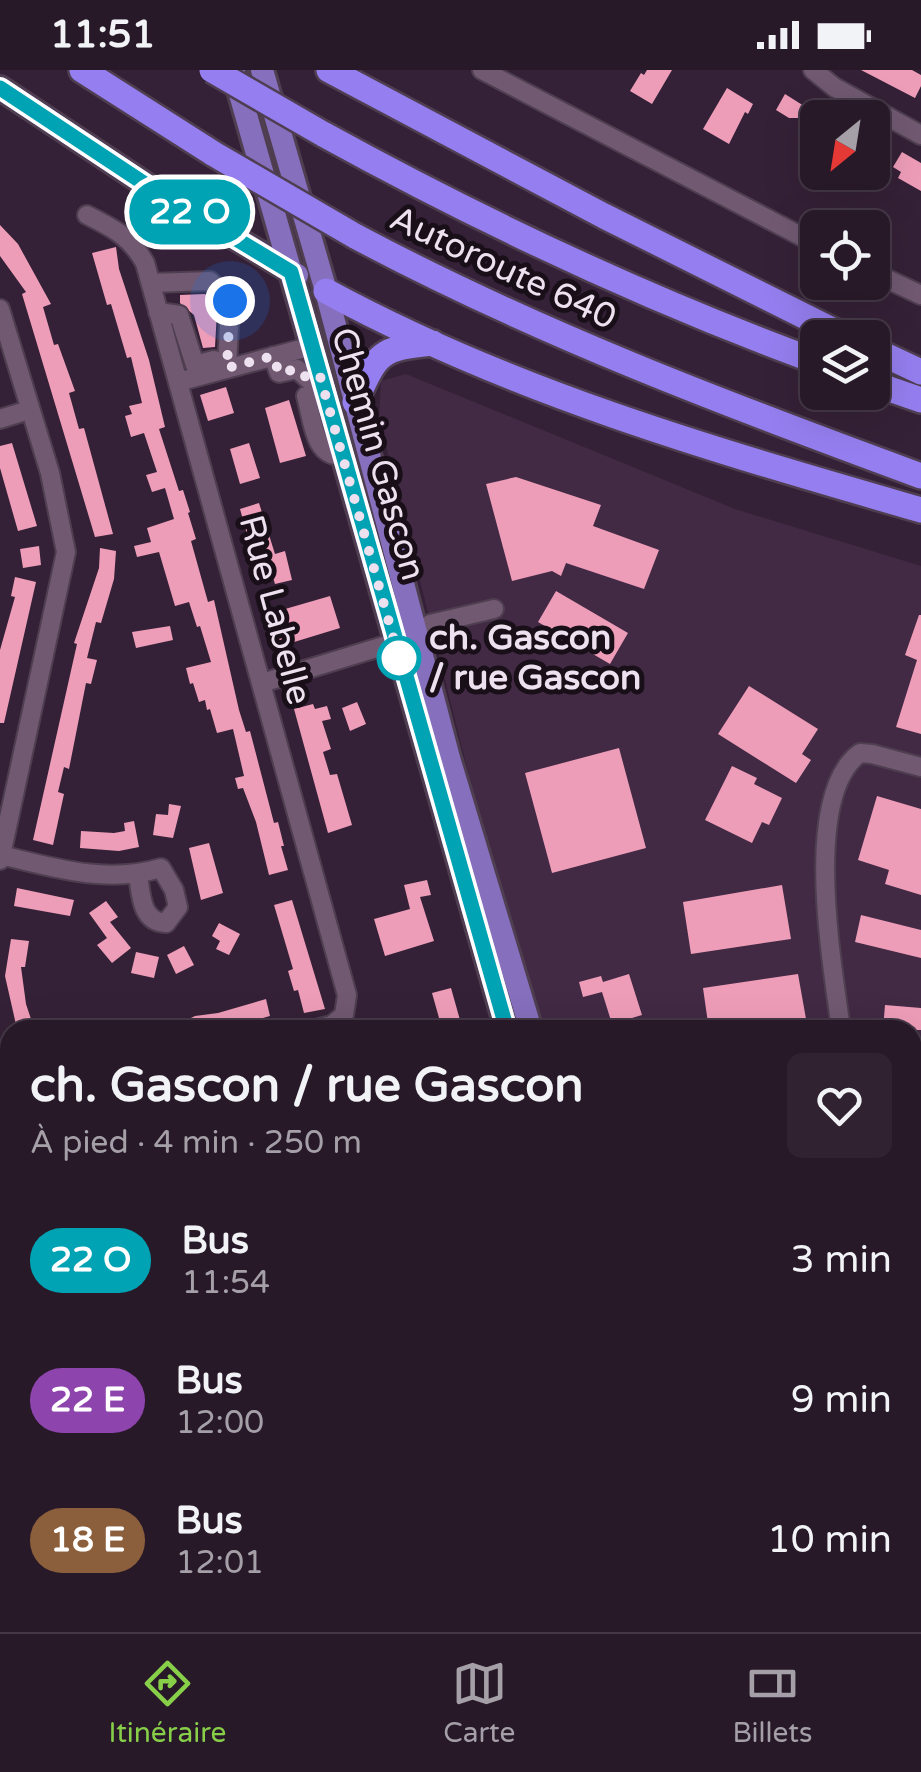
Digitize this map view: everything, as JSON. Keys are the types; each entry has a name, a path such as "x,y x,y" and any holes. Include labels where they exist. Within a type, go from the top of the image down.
{"highway":[{"name":"Autoroute 640","path":"82,70 214,154 445,283 722,403 921,476"},
{"name":"Autoroute 640","path":"212,70 447,201 566,259 674,307 800,355"},
{"path":"329,70 619,224 812,320"},
{"path":"326,291 433,343 640,426 921,510"},
{"path":"355,402 381,356 395,348 433,343"},
{"path":"890,357 921,372"},
{"path":"890,389 921,400"}],"main road":[{"name":"Chemin Gascon","path":"233,70 343,456 449,758 528,1020"},
{"name":"Chemin Gascon","path":"262,70 355,402 406,639 504,1020"},
{"path":"0,88 130,175 326,291"}],"street":[{"path":"482,70 800,236"},
{"path":"813,70 834,87 921,135"},
{"name":"Rue Labelle","path":"87,215 124,234 136,246 150,283 347,995 344,1016 339,1020"},
{"path":"890,280 921,294"},
{"path":"150,283 210,281 230,301 228,362"},
{"path":"0,308 50,473 66,552 1,857 84,875 138,875"},
{"path":"158,312 179,314 197,371"},
{"path":"178,382 197,371 228,362 312,346"},
{"path":"273,356 279,373 297,369 308,379 322,383"},
{"path":"0,418 29,410"},
{"path":"262,684 406,639 430,624 494,609"},
{"path":"840,1020 824,898 824,858 842,771 860,754 921,768"}],"shaded area":[{"path":"406,374 735,509 921,566 921,1020 530,1020 379,418 381,381"}],"building":[{"path":"647,70 672,70 652,104 630,91"},
{"path":"861,70 912,70 921,75 921,86 915,98"},
{"path":"727,88 753,104 729,144 703,129"},
{"path":"785,94 800,103 800,118 789,118 776,110"},
{"path":"902,152 921,163 921,191 898,178 901,172 893,167"},
{"path":"0,225 18,244 51,304 43,307 54,345 58,344 75,391 69,393 79,429 84,428 113,534 95,537 22,294 26,292 0,256"},
{"path":"116,247 165,427 159,429 190,512 196,539 191,541 208,602 214,600 239,710 246,732 250,731 274,823 278,822 284,846 288,870 269,875 256,822 235,778 244,776 233,729 217,733 210,709 207,710 205,700 199,702 193,683 190,684 186,668 211,662 200,626 197,627 189,602 175,606 159,552 137,557 134,546 151,542 147,528 174,519 165,488 152,492 146,475 157,472 144,433 131,437 125,416 132,414 129,406 142,403 131,357 127,358 111,304 107,305 92,253"},
{"path":"205,294 217,305 217,311 215,347 203,348 194,315 180,303 180,295"},
{"path":"226,387 234,413 208,421 200,395"},
{"path":"289,400 306,456 280,463 265,408"},
{"path":"12,443 37,526 18,531 0,468 0,446"},
{"path":"249,443 260,478 240,484 230,449"},
{"path":"516,477 601,505 593,526 659,550 644,589 566,563 561,576 552,571 512,581 486,484"},
{"path":"259,503 275,554 285,551 292,580 275,584 272,574 259,577 240,509"},
{"path":"39,546 41,565 23,568 20,549"},
{"path":"100,548 116,551 114,579 101,623 96,622 87,658 97,660 91,684 86,683 69,769 64,767 58,792 64,794 53,845 33,840 77,644 74,643 99,568"},
{"path":"15,577 36,582 4,723 0,723 0,650 15,597 11,596"},
{"path":"556,591 628,633 610,664 538,622"},
{"path":"330,596 340,628 281,646 277,633 267,636 261,616"},
{"path":"919,615 921,734 896,727 917,660 905,655"},
{"path":"170,626 173,640 136,648 132,632"},
{"path":"749,686 818,729 802,754 811,760 796,783 718,734"},
{"path":"357,702 366,724 350,731 342,708"},
{"path":"313,704 315,709 327,706 331,719 322,721 331,749 323,752 330,775 337,774 352,825 328,833 294,709"},
{"path":"619,748 646,848 552,873 525,773"},
{"path":"732,766 757,778 754,784 782,798 769,825 762,822 752,843 705,820"},
{"path":"877,796 921,809 921,895 885,884 889,870 858,860"},
{"path":"169,804 181,806 173,838 153,835 156,814 168,815"},
{"path":"134,821 139,847 119,851 80,848 81,831 125,831 124,823"},
{"path":"209,843 223,893 201,900 189,848"},
{"path":"427,880 431,895 420,897 434,941 385,956 374,919 410,909 404,885"},
{"path":"782,885 791,939 691,954 683,902"},
{"path":"17,888 74,900 70,916 14,906"},
{"path":"292,900 325,1009 304,1013 298,990 294,991 288,971 293,969 274,905"},
{"path":"106,901 118,917 110,922 131,948 112,963 97,945 107,938 89,913"},
{"path":"861,915 921,930 921,958 855,942"},
{"path":"219,923 240,934 229,955 216,949 220,941 212,936"},
{"path":"11,939 29,941 25,967 21,967 31,1020 15,1020 5,976"},
{"path":"184,946 194,965 176,974 167,955"},
{"path":"136,952 159,957 154,978 131,973"},
{"path":"629,974 642,1015 611,1020 602,992 583,997 579,982 601,976 603,982"},
{"path":"798,974 806,1020 708,1020 703,988"},
{"path":"451,988 460,1020 440,1020 432,993"},
{"path":"266,999 270,1016 256,1020 187,1020"},
{"path":"885,1005 921,1008 921,1020 884,1020"}],"bus line":[{"path":"0,88 145,184 291,272 504,1020"}],"place":[{"name":"ch. Gascon / rue Gascon","path":"399,658"}],"route":[{"path":"230,301 227,368 273,356 279,373 297,369 308,379 320,376 399,658"}]}
